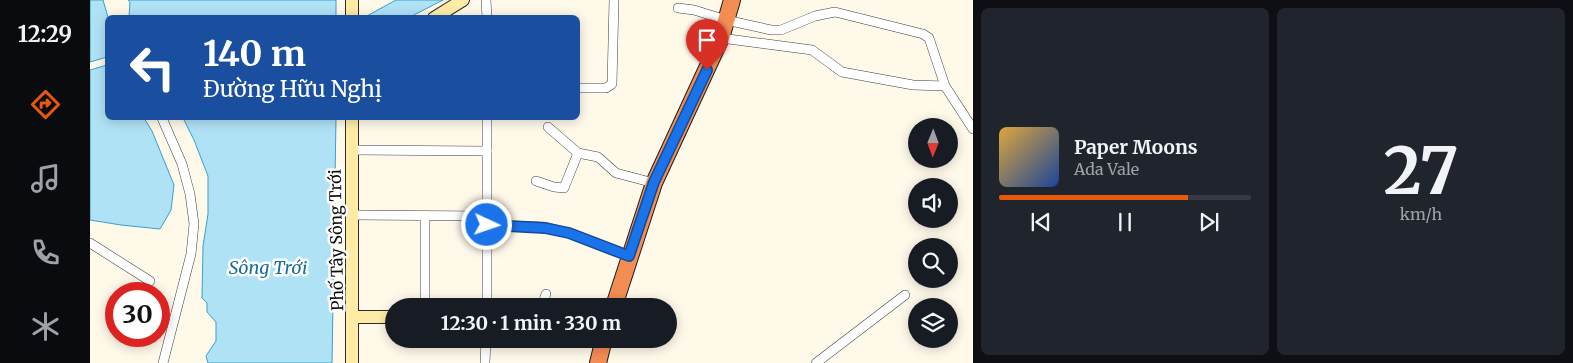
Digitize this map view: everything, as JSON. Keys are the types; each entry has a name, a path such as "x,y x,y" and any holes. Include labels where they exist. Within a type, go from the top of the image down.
{"highway":[{"path":"616,298 654,182 721,38 732,0"},
{"path":"598,363 599,348"}],"street":[{"path":"352,0 352,15"},
{"path":"439,15 463,0"},
{"path":"486,0 486,15"},
{"path":"580,88 606,88 612,84 614,0"},
{"path":"678,8 694,10 726,20 771,30 781,30 814,16 835,12 923,34 929,38 945,86 973,129"},
{"path":"721,38 812,50 842,72 912,84 945,86"},
{"path":"163,120 182,164 190,194 194,224 191,254 163,363"},
{"name":"Phố Tây Sông Trới","path":"352,120 354,317 352,363"},
{"path":"487,120 487,298"},
{"path":"548,127 578,153 598,157 613,171 621,175 654,182"},
{"path":"352,150 487,151"},
{"path":"536,181 564,188 578,153"},
{"path":"353,216 425,216 545,228 569,233 629,256"},
{"path":"425,216 425,298"},
{"path":"90,243 150,280"},
{"path":"545,298 546,294"},
{"path":"816,363 906,295"},
{"path":"354,317 385,317"},
{"path":"485,363 486,348"}],"water":[{"path":"90,0 103,0 107,15 105,15 105,58 90,62"},
{"path":"128,0 336,0 336,15 129,15 130,2"},
{"path":"396,0 443,0 414,15 369,15"},
{"path":"105,66 105,120 145,120 152,131 174,185 171,210 160,229 90,220 90,70"},
{"name":"Sông Trới","path":"184,120 336,120 332,363 208,363 206,356 216,341 216,322 207,312 207,303 202,298 203,246 208,214 208,176"}],"route":[{"path":"487,225 545,228 569,233 629,256 654,182 707,70"}]}
